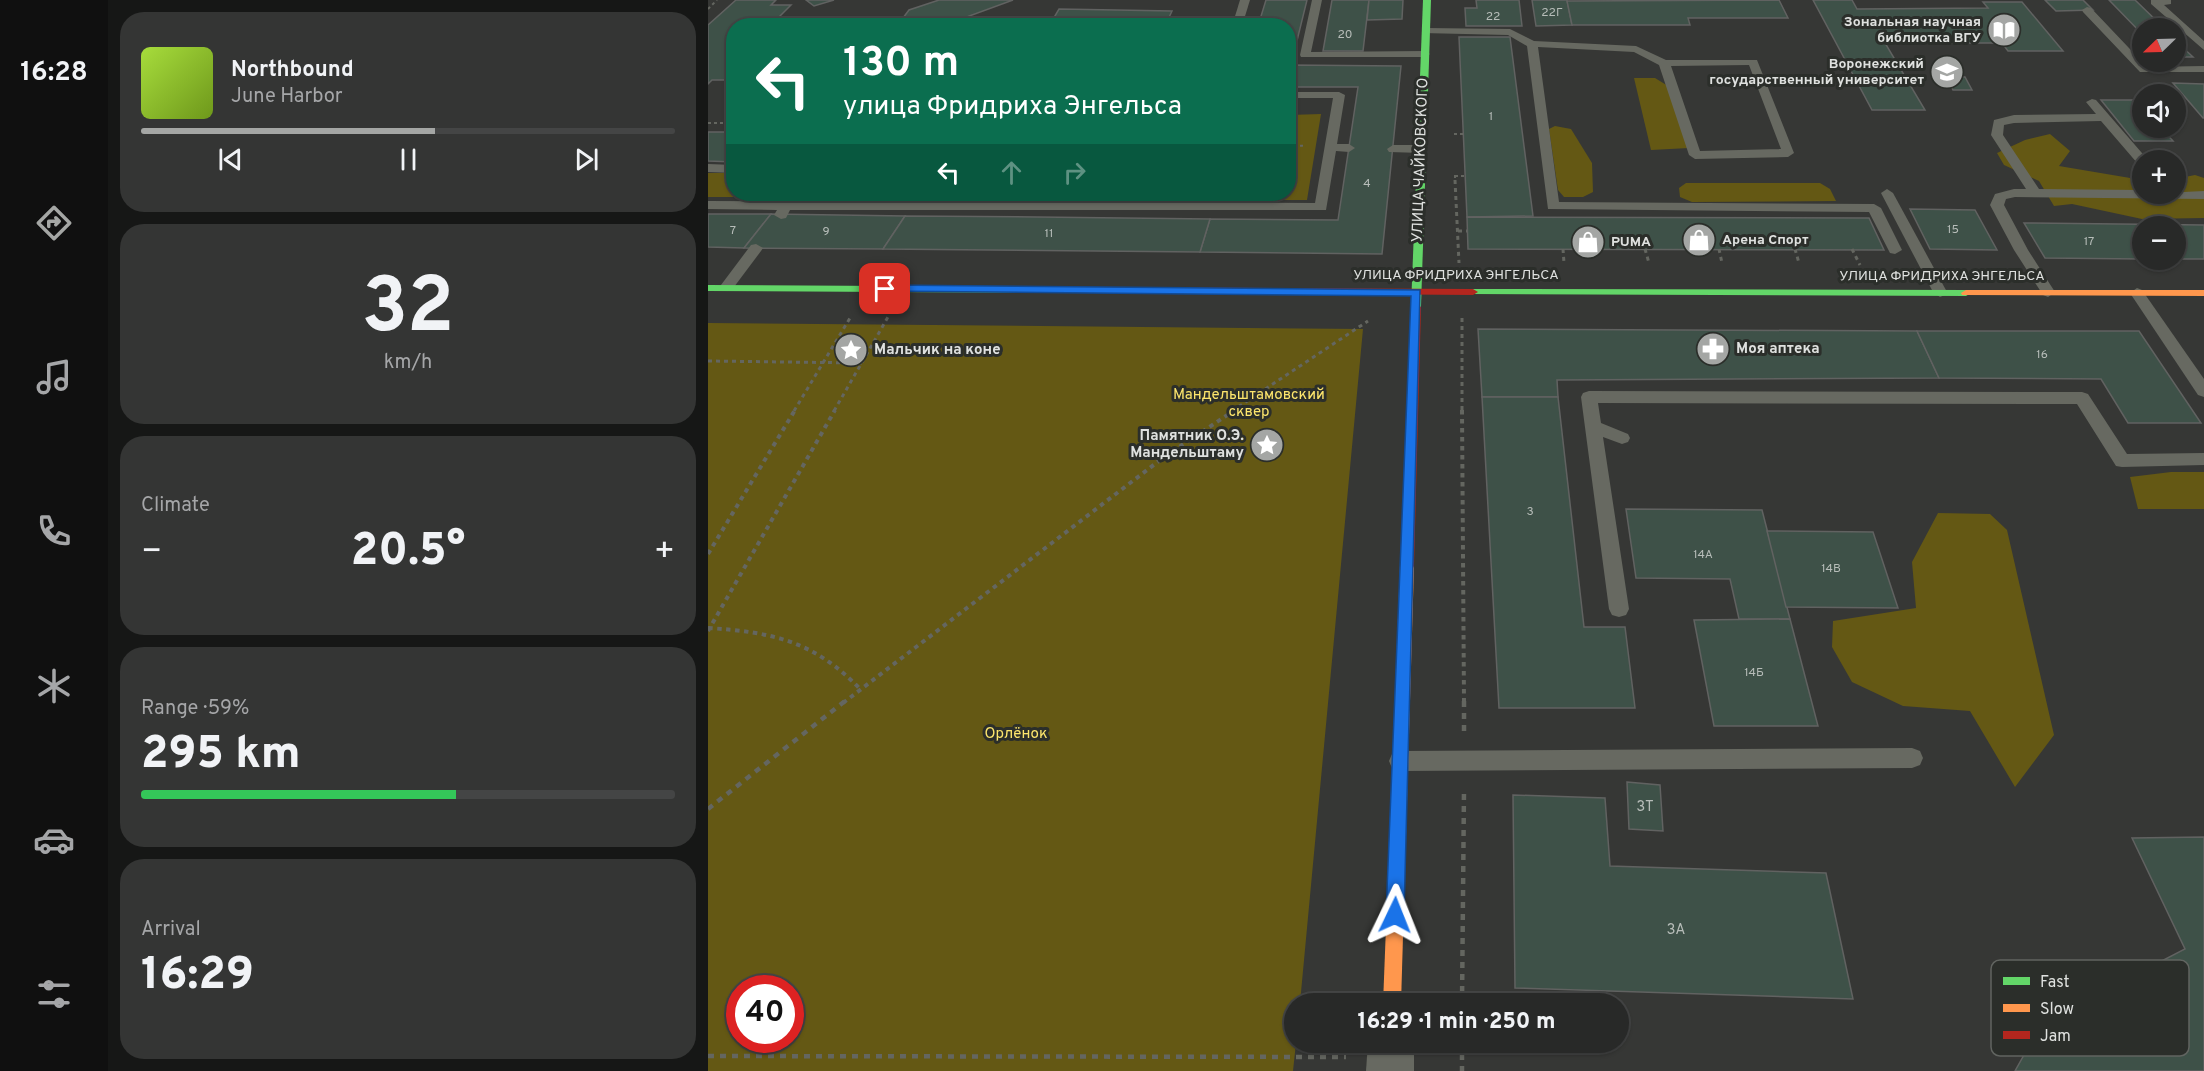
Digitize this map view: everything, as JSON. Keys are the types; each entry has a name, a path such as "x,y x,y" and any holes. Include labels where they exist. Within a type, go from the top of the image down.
{"street":[{"name":"УЛИЦА ЧАЙКОВСКОГО","path":"1392,993 1427,0"},
{"name":"УЛИЦА ФРИДРИХА ЭНГЕЛЬСА","path":"708,288 2204,293"}],"lane":[{"path":"1240,18 1245,0"},
{"path":"1317,0 1305,55 1425,54"},
{"path":"2165,0 2167,2 2155,2 2204,47"},
{"path":"2087,10 2144,70 2204,69"},
{"path":"1426,32 1510,32 1532,45 1636,49 1664,63 1753,62 1788,153 1695,155 1664,63"},
{"path":"1532,45 1552,206 1874,208 1895,250"},
{"path":"708,205 784,210 1321,207 1339,95 1296,95"},
{"path":"2092,102 2133,150"},
{"path":"2036,193 1997,135 1998,123 2014,119 2105,117"},
{"path":"1331,147 1349,148"},
{"path":"1393,149 1422,149"},
{"path":"708,168 726,169"},
{"path":"1887,193 1940,292"},
{"path":"2048,292 2021,250 1997,206 2000,197 2014,193 2132,194"},
{"path":"2186,194 2204,195"},
{"path":"726,288 756,248"},
{"path":"2137,293 2204,391"},
{"path":"1619,609 1589,397 2082,398 2114,461 2204,459"},
{"path":"1594,427 1622,438"},
{"path":"1400,761 1912,758"}],"path":[{"path":"708,9 717,0"},
{"path":"708,123 726,123"},
{"path":"1454,134 1463,134"},
{"path":"1455,176 1465,176"},
{"path":"1458,231 1467,231"},
{"path":"1563,249 1565,269"},
{"path":"1645,249 1650,270"},
{"path":"1719,249 1724,270"},
{"path":"1795,249 1801,270"},
{"path":"1852,249 1863,271"},
{"path":"708,554 852,313"},
{"path":"860,690 845,672 795,640 760,632 708,629 890,314"},
{"path":"708,809 1164,457 1374,316"},
{"path":"1462,317 1465,760 1462,993"},
{"path":"708,361 862,363"},
{"path":"1462,1053 1462,1071"},
{"path":"708,1056 1391,1056"}],"green space":[{"path":"1634,78 1655,78 1668,86 1689,148 1651,150"},
{"path":"1321,114 1307,200 1296,200 1296,115"},
{"path":"1555,126 1571,129 1592,163 1593,192 1583,197 1564,197 1558,190 1549,129"},
{"path":"2050,134 2070,151 2059,166 2132,178 2132,204 2186,204 2186,177 2195,175 2204,178 2204,218 2132,217 2072,204 2054,206 2039,181 2004,165 1997,153 2025,140"},
{"path":"708,173 726,173 726,197 708,197"},
{"path":"1686,183 1820,183 1830,189 1836,201 1692,202 1680,197 1679,188"},
{"name":"Орлёнок","path":"708,323 1363,329 1301,993 1284,993 1284,1053 1295,1053 1293,1071 708,1071"},
{"path":"2171,472 2204,472 2204,509 2138,509 2130,477"},
{"path":"1938,513 1990,514 2007,530 2054,735 2015,787 1970,711 1903,706 1852,682 1832,647 1833,621 1916,608 1912,562"}],"building":[{"path":"736,0 776,0 771,5 791,5 778,18 726,18 726,80 712,80 708,84 708,25"},
{"path":"806,0 834,0 814,6"},
{"path":"939,0 1013,0 964,18 903,18 909,10"},
{"path":"1266,0 1307,0 1296,45 1296,18 1260,18"},
{"path":"1332,0 1369,0 1363,51 1323,51"},
{"path":"1369,0 1403,0 1402,19 1367,20"},
{"path":"1476,0 1519,0 1522,26 1466,26 1465,8 1477,8"},
{"path":"1532,0 1567,0 1572,25 1536,26"},
{"path":"1779,0 1788,18 1688,18 1690,25 1572,25 1567,1"},
{"path":"1813,0 1852,0 1857,9 1988,8 1983,2 2022,2 2063,51 2008,51 2002,43 1885,43 1925,110 1872,110"},
{"path":"2045,0 2083,0 2093,10 2056,11"},
{"path":"2109,0 2135,0 2154,18 2132,18 2132,24"},
{"path":"1059,9 1172,11 1169,18 1054,18"},
{"path":"1459,37 1510,37 1533,216 1467,217"},
{"path":"2186,50 2193,57 2186,57"},
{"path":"1296,65 1401,66 1382,254 1200,252 1210,219 1338,220 1358,87 1296,87"},
{"path":"1946,76 1965,77 1972,90 1953,90"},
{"path":"2173,83 2204,84 2204,118 2186,98 2186,84"},
{"path":"2101,100 2132,100 2132,138 2170,138 2173,141 2134,141"},
{"path":"708,132 726,132 726,162 708,161"},
{"path":"1910,209 1975,210 1997,250 1930,249"},
{"path":"708,214 771,214 744,248 708,247"},
{"path":"771,214 905,216 883,249 744,248"},
{"path":"905,216 1210,219 1200,252 883,249"},
{"path":"1467,217 1869,218 1884,250 1468,249"},
{"path":"2024,223 2132,224 2132,259 2045,258"},
{"path":"2186,225 2204,225 2204,259 2186,259"},
{"path":"1478,329 1917,331 1939,378 1557,380 1558,397 1482,397"},
{"path":"1917,331 2139,331 2201,423 2128,423 2101,379 1939,378"},
{"path":"1482,397 1558,397 1584,627 1625,627 1635,708 1499,708"},
{"path":"1626,509 1762,510 1790,619 1739,619 1730,579 1636,578"},
{"path":"1767,531 1873,532 1898,608 1786,607"},
{"path":"1790,619 1818,726 1714,726 1694,620"},
{"path":"1627,782 1660,785 1663,831 1629,829"},
{"path":"1513,795 1605,798 1610,866 1826,873 1853,999 1515,988"},
{"path":"2204,837 2204,1071 2015,1071 2023,1056 2189,1056 2189,960 2164,960 2185,949 2132,838"}],"traffic: fast":[{"path":"1416,307 1427,0"},
{"path":"708,288 1073,290"},
{"path":"1473,292 1966,293"}],"traffic: slow":[{"path":"1966,293 2204,293"},
{"path":"1392,993 1407,566"}],"traffic: jam":[{"path":"1073,290 1473,292"},
{"path":"1407,566 1416,307"}],"place":[{"name":"Зональная научная библиотка ВГУ","path":"2004,30"},
{"name":"Воронежский государственный университет","path":"1947,72"},
{"name":"Арена Спорт","path":"1699,240"},
{"name":"PUMA","path":"1588,242"},
{"name":"Моя аптека","path":"1713,349"},
{"name":"Мальчик на коне","path":"851,350"},
{"name":"Памятник О.Э. Мандельштаму","path":"1267,445"}],"route":[{"path":"885,289 1417,292 1395,915"}],"park label":[{"name":"Мандельштамовский сквер","path":"1249,404"}]}
